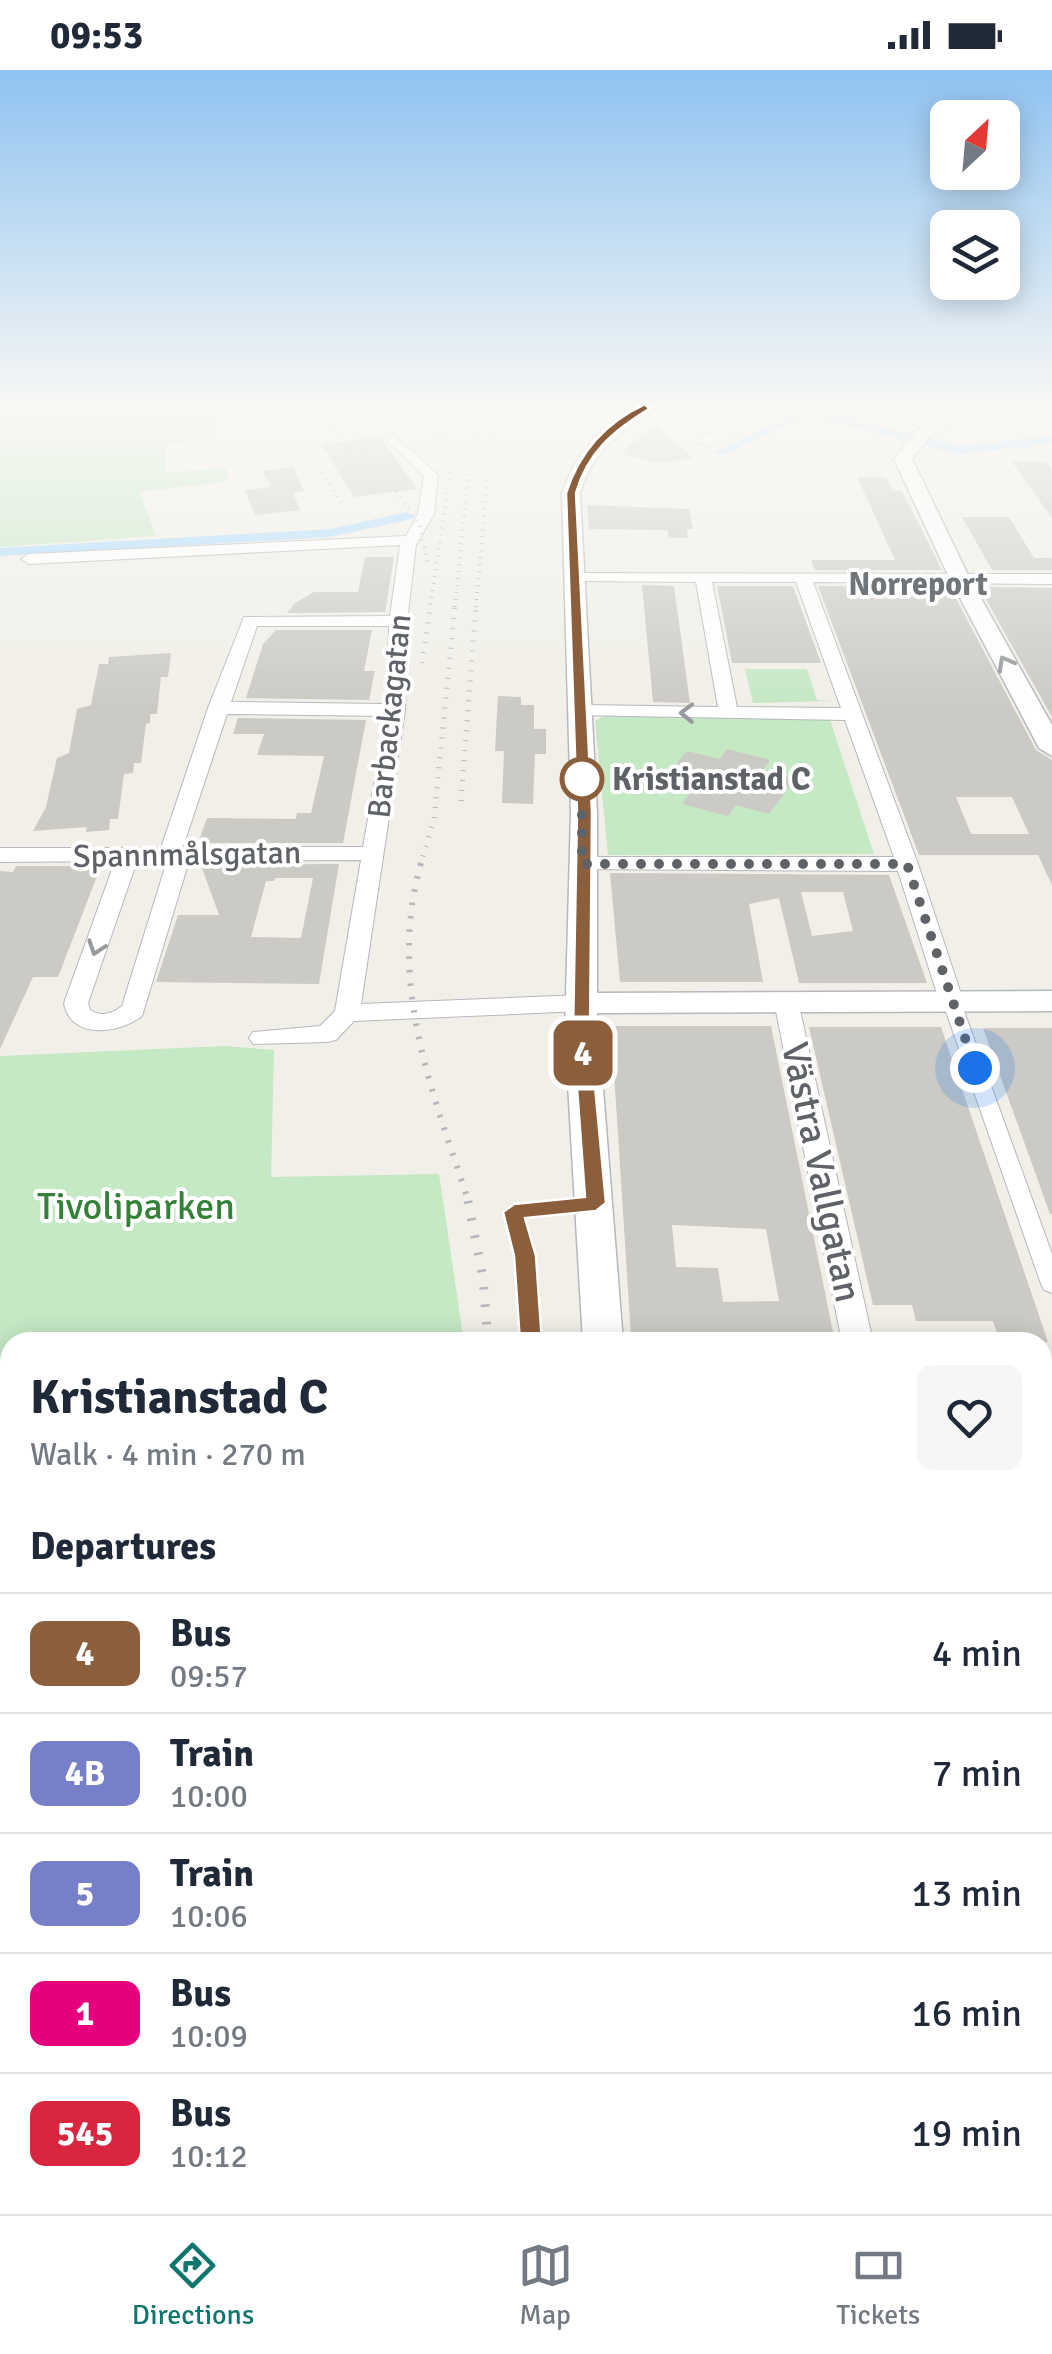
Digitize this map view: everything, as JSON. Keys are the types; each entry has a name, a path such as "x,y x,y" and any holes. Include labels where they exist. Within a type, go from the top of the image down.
{"street":[{"name":"Barbackagatan","path":"347,1013 396,710 398,622 411,540 427,507"},
{"path":"572,507 582,711 585,917 581,1003 602,1332"},
{"path":"925,507 959,578 1052,748"},
{"path":"28,559 411,540"},
{"path":"576,576 1052,578"},
{"path":"703,577 729,713"},
{"path":"802,578 907,864 951,1000 1046,1248 1052,1284"},
{"path":"128,856 76,1003 78,1014 87,1021 116,1021 134,1010 217,708 250,620 398,622"},
{"path":"217,708 396,710"},
{"path":"582,711 854,714"},
{"name":"Spannmålsgatan","path":"0,855 374,853"},
{"path":"582,864 907,864"},
{"name":"Västra Vallgatan","path":"786,1001 856,1332"},
{"path":"262,1038 327,1034 347,1013 581,1003 1052,1001"}],"green space":[{"path":"0,507 145,507 156,536 0,547"},
{"path":"745,669 807,669 817,700 832,701 753,703"},
{"path":"605,715 829,717 874,854 608,855 595,721"},
{"name":"Tivoliparken","path":"224,1046 274,1050 271,1177 439,1174 463,1332 0,1332 0,1056"}],"building":[{"path":"252,507 300,510 255,515"},
{"path":"587,507 689,509 693,529 687,529 688,538 669,538 667,530 589,529"},
{"path":"871,507 910,507 942,570 815,570 811,560 895,560"},
{"path":"962,517 1009,517 1034,558 1052,558 1052,570 992,570"},
{"path":"365,557 394,557 385,612 287,613 314,592 358,592"},
{"path":"642,585 674,586 690,703 653,702"},
{"path":"717,586 793,586 821,663 732,663"},
{"path":"818,586 950,587 1036,750 1052,760 1052,885 1038,855 919,855","holes":["956,797 1012,797 1029,834 971,834"]},
{"path":"979,587 1052,588 1052,717"},
{"path":"276,630 372,630 364,671 375,671 369,700 246,698 263,644"},
{"path":"171,653 168,677 161,677 157,714 150,714 150,723 146,724 141,763 134,763 133,773 124,774 118,819 110,819 109,830 86,832 87,827 33,831 46,807 57,758 69,753 77,709 91,705 99,664 108,664 109,657"},
{"path":"498,696 521,697 521,705 534,705 534,729 546,729 546,754 535,754 533,804 502,803 504,751 495,751"},
{"path":"238,718 366,720 343,843 198,843 207,818 296,819 297,813 311,813 324,756 257,755 264,734 233,734"},
{"path":"727,749 770,760 763,770 795,779 769,814 736,805 728,816 682,804 691,792 659,784 687,751 719,759"},
{"path":"339,864 319,984 156,982 178,915 219,915 201,865","holes":["313,878 301,938 251,937 266,881"]},
{"path":"16,866 101,866 58,977 33,977 0,1049 0,871 13,872"},
{"path":"610,873 889,875 927,983 799,983 779,898 749,904 763,982 620,982","holes":["801,892 843,892 853,931 812,936"]},
{"path":"611,1026 771,1026 833,1332 631,1332","holes":["672,1225 766,1229 779,1301 723,1302 718,1268 676,1267"]},
{"path":"809,1027 941,1027 1045,1332 997,1332 993,1321 916,1321 912,1305 873,1305"},
{"path":"983,1028 1052,1028 1052,1214 1050,1214"}],"waterway":[{"path":"0,552 330,533 407,516"}],"railway":[{"path":"407,507 420,525 428,565"},
{"path":"430,607 445,507"},
{"path":"455,607 465,507"},
{"path":"476,607 485,507"},
{"path":"422,663 431,604"},
{"path":"420,866 434,819 455,604"},
{"path":"461,801 476,604"},
{"path":"421,863 412,907 411,994 429,1077 469,1203"},
{"path":"468,1201 483,1278 487,1332"}],"bus line":[{"name":"4","path":"531,1332 525,1256 514,1212 596,1203 582,1033 582,693 572,507"}],"place":[{"name":"Kristianstad C","path":"582,779"}],"district":[{"name":"Norreport","path":"918,584"}],"route":[{"path":"582,779 582,864 907,864 975,1068"}]}
